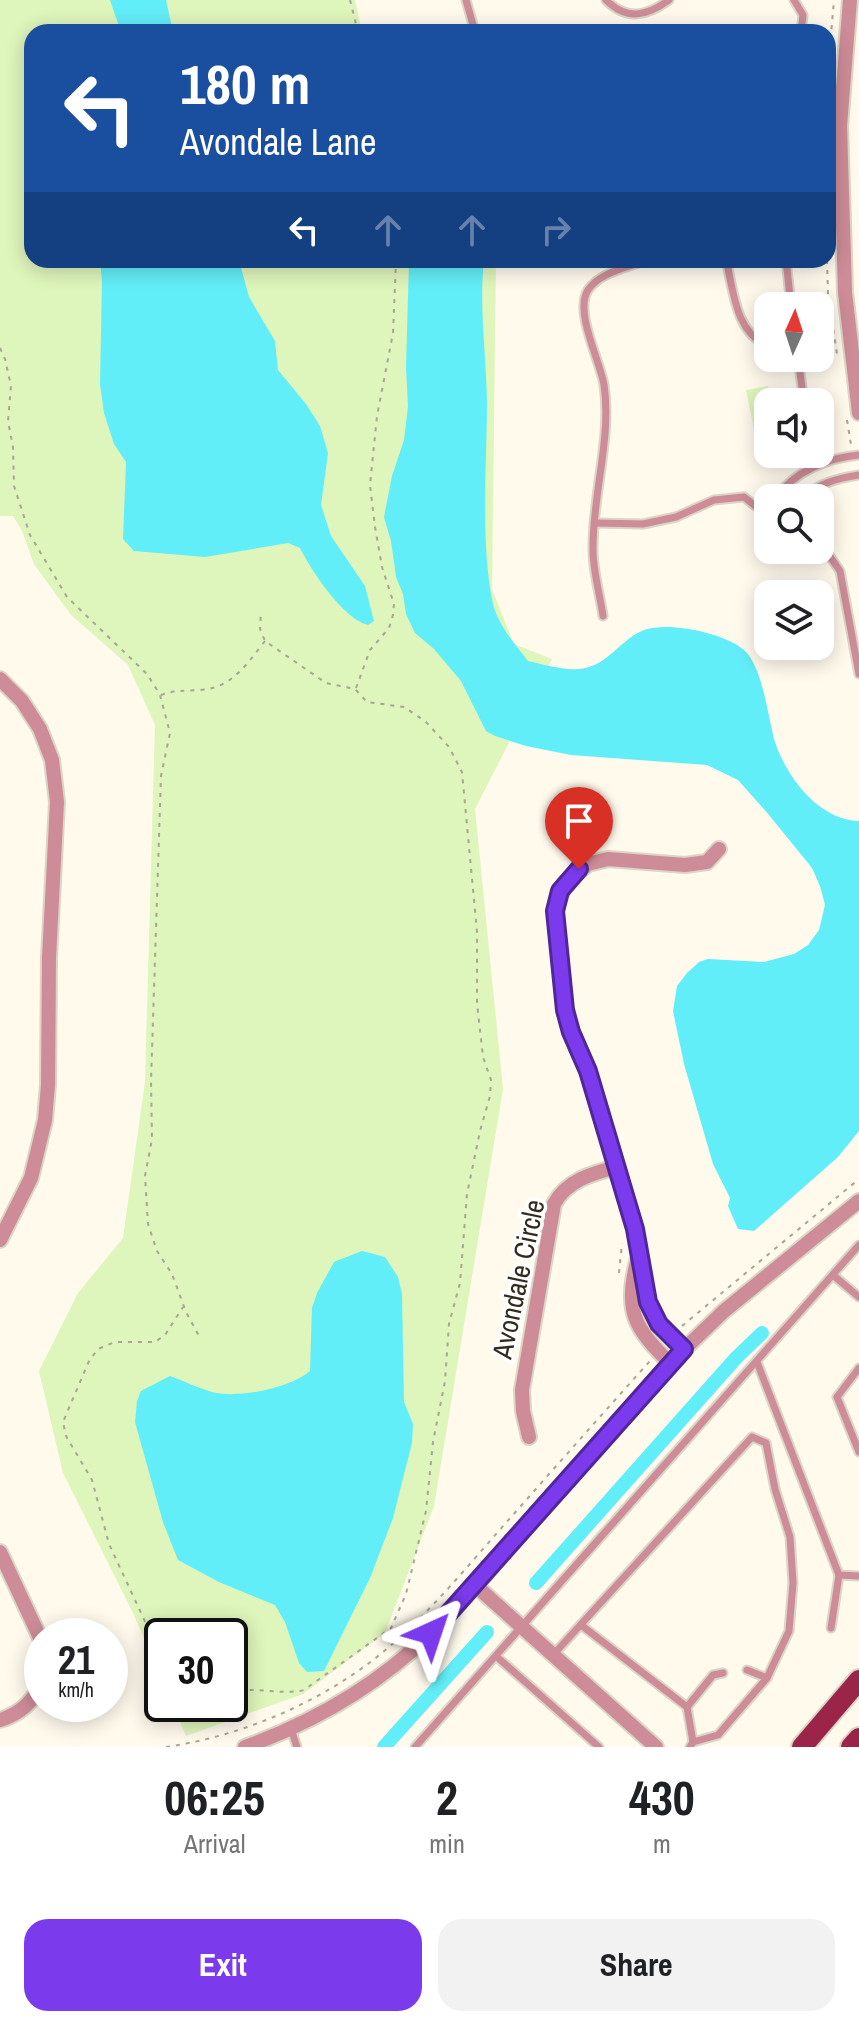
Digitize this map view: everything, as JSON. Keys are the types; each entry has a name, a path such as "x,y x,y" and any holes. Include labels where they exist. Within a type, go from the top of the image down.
{"main road":[{"path":"802,1747 859,1680"},
{"path":"851,1747 859,1738"}],"street":[{"path":"850,0 841,139 845,292 859,413"},
{"path":"0,679 22,701 40,729 52,760 57,802 45,1120 31,1178 0,1240"},
{"path":"684,1349 671,1338 653,1313 635,1229 617,1167 588,1071 565,1010 555,921 557,901 572,875 598,860 685,865 707,862 719,849"},
{"name":"Avondale Circle","path":"529,1437 522,1390 554,1204 559,1194 585,1176 617,1167"},
{"path":"245,1747 291,1729 338,1705 402,1659 475,1585 670,1363 724,1311 859,1201"},
{"path":"639,1254 631,1283 632,1307 644,1335 670,1363"},
{"path":"0,1552 31,1618"},
{"path":"475,1585 656,1747"},
{"path":"0,1720 24,1708"}],"lane":[{"path":"466,0 473,24"},
{"path":"606,0 616,10 628,15 661,6 669,0"},
{"path":"794,0 803,15 802,24"},
{"path":"603,616 593,551 605,412 604,385 585,315 585,299 589,289 602,277 626,268"},
{"path":"728,268 743,328 754,338"},
{"path":"787,268 789,292"},
{"path":"788,484 816,466 845,455 859,455"},
{"path":"827,484 859,475"},
{"path":"595,523 643,524 676,517 714,500 744,497 754,503"},
{"path":"834,562 840,571 859,674"},
{"path":"415,1747 859,1245"},
{"path":"833,1275 859,1297"},
{"path":"757,1362 839,1575 831,1628"},
{"path":"859,1368 837,1397 859,1452"},
{"path":"553,1655 752,1437 766,1443 775,1489 790,1537 793,1583 789,1631 767,1678 718,1735 692,1744 687,1707 581,1625"},
{"path":"839,1575 859,1576"},
{"path":"497,1657 599,1747"},
{"path":"747,1670 767,1678"},
{"path":"687,1707 713,1675 723,1673"},
{"path":"291,1729 297,1747"}],"path":[{"path":"350,0 356,24"},
{"path":"832,24 834,0"},
{"path":"355,689 370,650 392,622 394,609 381,559 370,485 377,416 393,333 396,268"},
{"path":"0,348 11,386 8,421 14,486 30,535 67,597 147,674 160,695 170,740 161,776 152,1127 145,1191 152,1238 172,1274 199,1336"},
{"path":"248,1690 291,1693 304,1690 391,1628 399,1613 415,1563 426,1511 433,1442 447,1367 449,1324 460,1283 467,1194 491,1080 483,1057 477,1003 477,932 462,772 449,747 425,721 404,707 367,702 355,689 326,683 265,641 260,629 261,611"},
{"path":"160,695 170,691 223,686 265,641"},
{"path":"681,1327 859,1179"},
{"path":"619,1275 623,1242"},
{"path":"144,1619 109,1544 92,1480 66,1436 63,1422 89,1361 98,1349 115,1342 147,1343 160,1340 184,1306"},
{"path":"166,1747 226,1734 280,1715 332,1687 375,1658 446,1591 651,1360 647,1355"}],"green space":[{"path":"0,0 355,0 360,24 24,24 24,268 496,268 492,589 514,644 552,659 475,809 503,1089 434,1506 385,1633 303,1694 248,1714 248,1618 144,1618 144,1638 63,1473 39,1371 78,1293 123,1238 145,1082 155,725 128,665 71,615 34,564 13,516 0,516"},
{"path":"754,389 754,429 746,390"},
{"path":"180,1722 225,1722 186,1736"}],"water":[{"path":"110,0 166,0 171,24 118,24"},
{"path":"101,268 241,268 249,297 275,341 278,370 320,426 328,453 321,505 331,536 365,586 374,621 368,625 348,614 320,580 300,548 288,543 205,557 134,551 123,539 126,462 114,444 104,413 100,384"},
{"path":"409,268 484,268 482,313 487,401 485,529 493,604 508,634 528,661 567,669 582,669 597,664 630,638 654,628 696,630 724,638 744,650 756,668 775,742 796,783 806,795 831,813 859,821 859,1131 838,1157 754,1231 738,1229 728,1206 730,1198 713,1164 684,1064 673,1011 677,986 699,962 708,959 764,962 794,954 808,945 819,930 825,905 820,886 812,868 738,780 707,765 571,755 526,746 486,731 461,681 434,649 415,633 406,614 396,577 384,517 392,476 404,440 408,406"},
{"path":"362,1251 385,1257 398,1277 402,1294 404,1402 413,1424 412,1443 393,1518 370,1578 324,1671 307,1672 299,1663 285,1622 275,1605 219,1582 178,1560 163,1522 135,1422 137,1401 141,1391 170,1376 212,1392 235,1394 277,1387 310,1371 312,1308 317,1293 334,1262"}],"waterway":[{"path":"536,1583 736,1358 762,1333"},
{"path":"384,1747 487,1632"}],"route":[{"path":"431,1633 684,1349 659,1324 648,1302 635,1229 588,1071 565,1010 555,911 560,891 579,869"}]}
